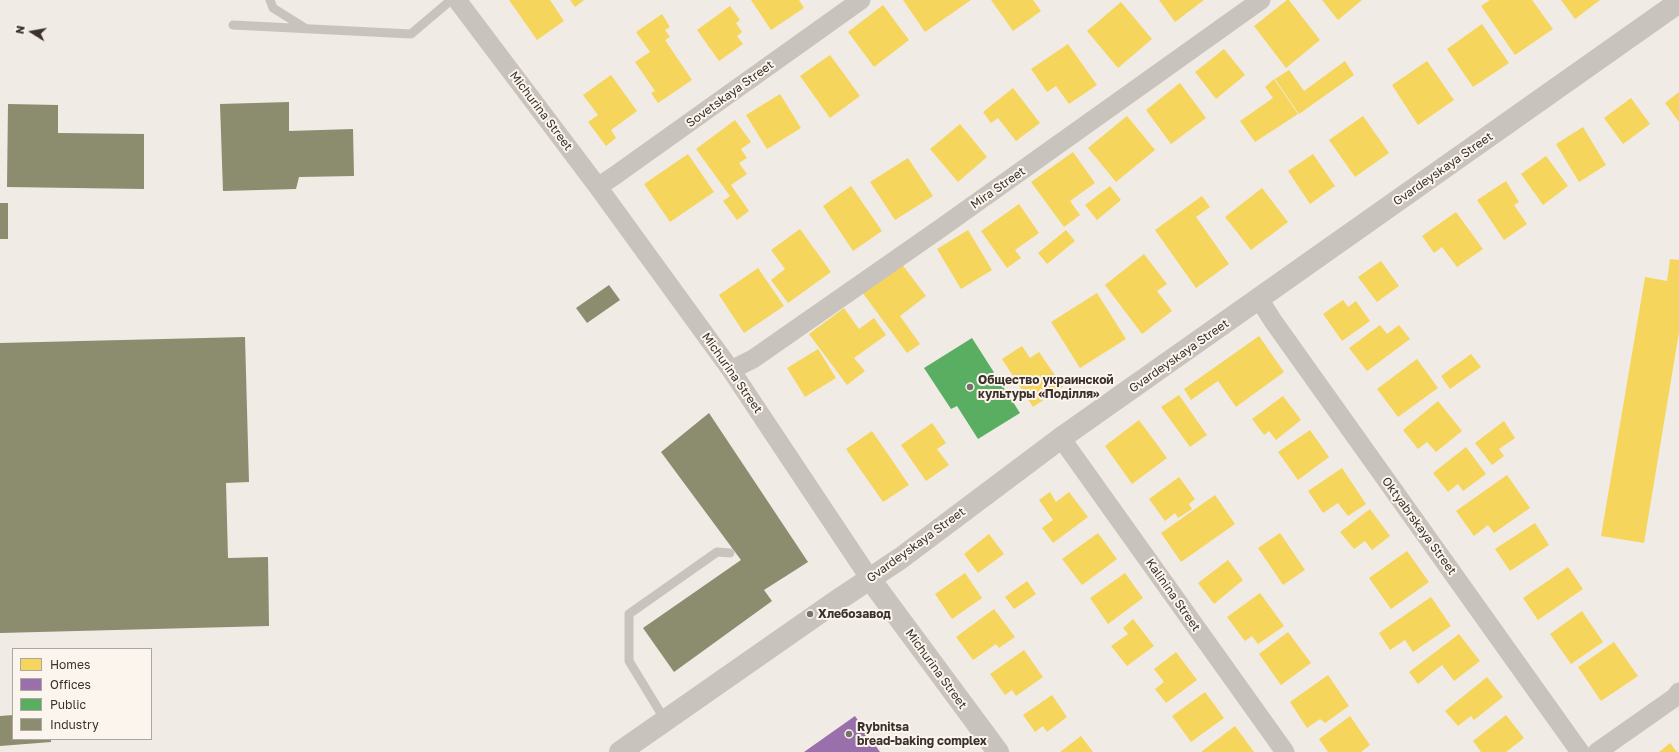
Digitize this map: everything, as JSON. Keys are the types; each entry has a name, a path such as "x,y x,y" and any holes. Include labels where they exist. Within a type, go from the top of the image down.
{"street":[{"name":"Michurina Street","path":"457,0 598,187 731,370 870,579 998,752"},
{"name":"Sovetskaya Street","path":"598,187 624,170 861,0"},
{"name":"Mira Street","path":"731,370 753,359 928,237 1261,0"},
{"name":"Gvardeyskaya Street","path":"620,752 901,558 1061,438 1679,2"},
{"name":"Oktyabrskaya Street","path":"1259,299 1272,321 1580,752"},
{"name":"Kalinina Street","path":"1061,438 1285,752"},
{"path":"1597,752 1674,698 1679,692"}],"lane":[{"path":"270,0 274,8 307,28"},
{"path":"233,24 411,34 452,0"},
{"path":"665,720 629,661 629,614 717,552 730,553"}],"building: Homes":[{"path":"509,0 550,0 564,21 537,40"},
{"path":"570,0 584,0 575,7"},
{"path":"751,0 799,0 804,8 771,30"},
{"path":"903,0 971,0 925,32"},
{"path":"991,0 1033,0 1041,11 1013,31"},
{"path":"1159,0 1204,0 1175,22"},
{"path":"1289,0 1320,40 1286,68 1254,26"},
{"path":"1322,0 1362,0 1338,20"},
{"path":"1490,0 1532,0 1553,29 1515,55 1481,6"},
{"path":"1561,0 1600,0 1575,19"},
{"path":"1121,2 1152,39 1118,68 1087,31"},
{"path":"883,5 909,40 874,67 848,32"},
{"path":"730,6 740,20 736,23 742,32 737,36 743,44 719,61 697,30"},
{"path":"662,14 670,27 665,30 670,37 665,40 692,80 658,103 651,93 655,91 635,62 650,52 636,32"},
{"path":"1482,24 1509,63 1473,87 1447,49"},
{"path":"1068,44 1097,85 1069,104 1056,86 1047,92 1031,69"},
{"path":"1224,49 1245,75 1216,99 1195,72"},
{"path":"830,55 860,96 830,118 800,76"},
{"path":"1345,61 1354,75 1299,114 1275,79 1289,70 1304,91"},
{"path":"1427,61 1454,100 1418,125 1392,85"},
{"path":"611,75 637,111 611,130 616,138 606,146 588,122 598,115 583,95"},
{"path":"1274,79 1298,114 1255,142 1240,121 1273,98 1265,87"},
{"path":"1180,83 1206,118 1171,144 1146,110"},
{"path":"1013,88 1040,123 1016,141 998,118 991,123 983,112"},
{"path":"1679,92 1679,122 1665,103"},
{"path":"780,94 801,128 767,149 746,115"},
{"path":"1631,98 1650,124 1623,144 1604,118"},
{"path":"1127,116 1155,150 1116,182 1088,148"},
{"path":"1363,116 1389,153 1355,177 1329,140"},
{"path":"735,120 751,142 741,149 747,158 739,163 747,174 731,185 749,211 737,220 723,201 730,196 696,149"},
{"path":"960,124 987,157 958,182 930,149"},
{"path":"1583,127 1606,165 1579,182 1556,144"},
{"path":"1073,152 1095,183 1070,201 1080,215 1064,227 1031,182"},
{"path":"688,154 714,192 670,222 644,184"},
{"path":"1313,154 1335,186 1310,204 1288,171"},
{"path":"1546,156 1568,186 1543,205 1521,174"},
{"path":"908,158 933,196 895,220 870,182"},
{"path":"1506,181 1519,202 1514,205 1527,224 1504,240 1477,200"},
{"path":"851,186 882,231 853,251 823,206"},
{"path":"1110,186 1121,200 1097,220 1085,205"},
{"path":"1262,188 1288,222 1251,250 1225,217"},
{"path":"1202,196 1210,207 1196,217 1229,264 1196,288 1155,230"},
{"path":"1019,204 1039,233 1015,250 1021,258 1007,268 981,231"},
{"path":"1456,212 1483,249 1457,267 1442,247 1434,253 1422,236"},
{"path":"800,229 831,272 788,303 771,280 785,269 771,250"},
{"path":"968,230 992,270 961,289 937,249"},
{"path":"1066,230 1075,241 1047,264 1038,253"},
{"path":"1144,254 1167,284 1157,291 1172,311 1142,334 1105,285"},
{"path":"1670,259 1679,260 1679,332 1644,543 1601,536 1645,277 1667,281"},
{"path":"1381,261 1399,286 1377,302 1358,277"},
{"path":"901,263 926,296 900,316 920,344 907,353 862,292"},
{"path":"758,268 784,306 744,333 719,295"},
{"path":"1097,293 1126,339 1080,368 1051,322"},
{"path":"1343,300 1348,307 1356,301 1370,321 1342,341 1323,314"},
{"path":"844,308 859,329 874,318 886,335 854,358 865,371 847,385 809,334"},
{"path":"1380,325 1387,334 1399,325 1410,339 1367,371 1349,348"},
{"path":"1259,336 1284,372 1236,407 1218,381 1191,400 1184,389"},
{"path":"1022,346 1030,358 1039,352 1063,387 1033,407 1002,359"},
{"path":"818,349 836,378 805,397 787,368"},
{"path":"1471,354 1481,367 1450,389 1441,376"},
{"path":"1417,359 1438,388 1398,417 1377,389"},
{"path":"1179,395 1207,435 1190,447 1161,407"},
{"path":"1283,396 1301,420 1276,440 1269,431 1264,435 1252,419"},
{"path":"1438,401 1462,431 1436,452 1427,442 1418,449 1403,430"},
{"path":"1139,420 1167,458 1132,484 1105,446"},
{"path":"1504,421 1515,438 1499,449 1504,456 1492,465 1475,443"},
{"path":"932,423 946,443 937,449 949,465 926,481 901,445"},
{"path":"1310,430 1329,457 1298,480 1278,452"},
{"path":"872,431 909,485 883,502 846,449"},
{"path":"1466,447 1486,474 1463,491 1458,484 1448,492 1433,473"},
{"path":"1342,468 1366,504 1348,516 1338,503 1323,513 1308,491"},
{"path":"1507,475 1530,508 1494,533 1488,525 1474,536 1456,511"},
{"path":"1179,477 1195,499 1189,504 1192,509 1178,518 1175,513 1165,521 1149,499"},
{"path":"1050,492 1056,502 1069,492 1088,517 1053,543 1042,528 1053,520 1039,500"},
{"path":"1215,495 1235,524 1181,562 1161,533"},
{"path":"1370,509 1390,536 1372,550 1365,541 1354,549 1340,532"},
{"path":"1535,523 1549,545 1510,571 1495,549"},
{"path":"1098,533 1117,559 1082,585 1062,559"},
{"path":"1280,533 1305,570 1283,585 1258,548"},
{"path":"989,534 1004,554 978,573 964,554"},
{"path":"1407,551 1429,582 1391,609 1369,578"},
{"path":"1228,560 1243,580 1214,604 1198,583"},
{"path":"1568,567 1583,589 1538,620 1523,598"},
{"path":"965,573 982,598 952,619 935,594"},
{"path":"1125,573 1143,598 1108,624 1090,598"},
{"path":"1027,581 1036,594 1014,609 1005,597"},
{"path":"1260,593 1284,626 1258,644 1252,636 1245,641 1227,617"},
{"path":"1431,597 1451,626 1413,652 1405,640 1390,650 1379,633"},
{"path":"994,609 1015,637 999,648 996,644 973,660 956,637"},
{"path":"1582,611 1603,642 1571,664 1550,634"},
{"path":"1133,619 1154,646 1127,666 1111,646 1128,634 1123,628"},
{"path":"1288,632 1311,663 1281,685 1259,654"},
{"path":"1459,634 1480,661 1454,681 1442,665 1418,684 1409,672"},
{"path":"1614,642 1638,676 1601,701 1578,667"},
{"path":"1024,650 1043,677 1016,696 1012,690 1005,695 990,674"},
{"path":"1176,652 1197,680 1166,703 1155,689 1164,682 1154,669"},
{"path":"1328,675 1349,706 1325,723 1320,719 1307,728 1290,702"},
{"path":"1487,677 1503,697 1474,720 1471,716 1458,726 1445,711"},
{"path":"1205,692 1224,718 1191,742 1172,716"},
{"path":"1052,695 1067,717 1047,732 1043,726 1035,732 1023,715"},
{"path":"1506,715 1524,738 1506,752 1481,752 1473,741"},
{"path":"1350,716 1370,745 1361,752 1328,752 1319,739"},
{"path":"1235,726 1254,752 1201,752"},
{"path":"1081,736 1093,752 1060,752"},
{"path":"1670,743 1677,752 1659,752"}],"building: Offices":[{"name":"Rybnitsa bread-baking complex","path":"855,716 880,752 804,752"}],"building: Public":[{"name":"Общество украинской культуры «Поділля»","path":"972,338 1020,413 978,439 957,406 951,409 924,368"}],"building: Industry":[{"path":"289,102 289,131 353,129 354,176 299,177 296,189 223,191 220,104"},
{"path":"8,104 58,105 58,133 144,134 144,189 7,187"},
{"path":"0,203 8,203 8,239 0,239"},
{"path":"609,285 620,300 587,323 576,308"},
{"path":"245,337 249,482 226,483 228,558 268,557 269,626 0,633 0,343"},
{"path":"709,413 808,562 764,590 772,601 674,672 643,628 741,560 661,452"},
{"path":"12,715 12,740 51,740 51,742 0,746 0,716"}],"place":[{"name":"Общество украинской культуры «Поділля»","path":"970,387"},
{"name":"Хлебозавод","path":"810,614"},
{"name":"Rybnitsa bread-baking complex","path":"849,734"}]}
